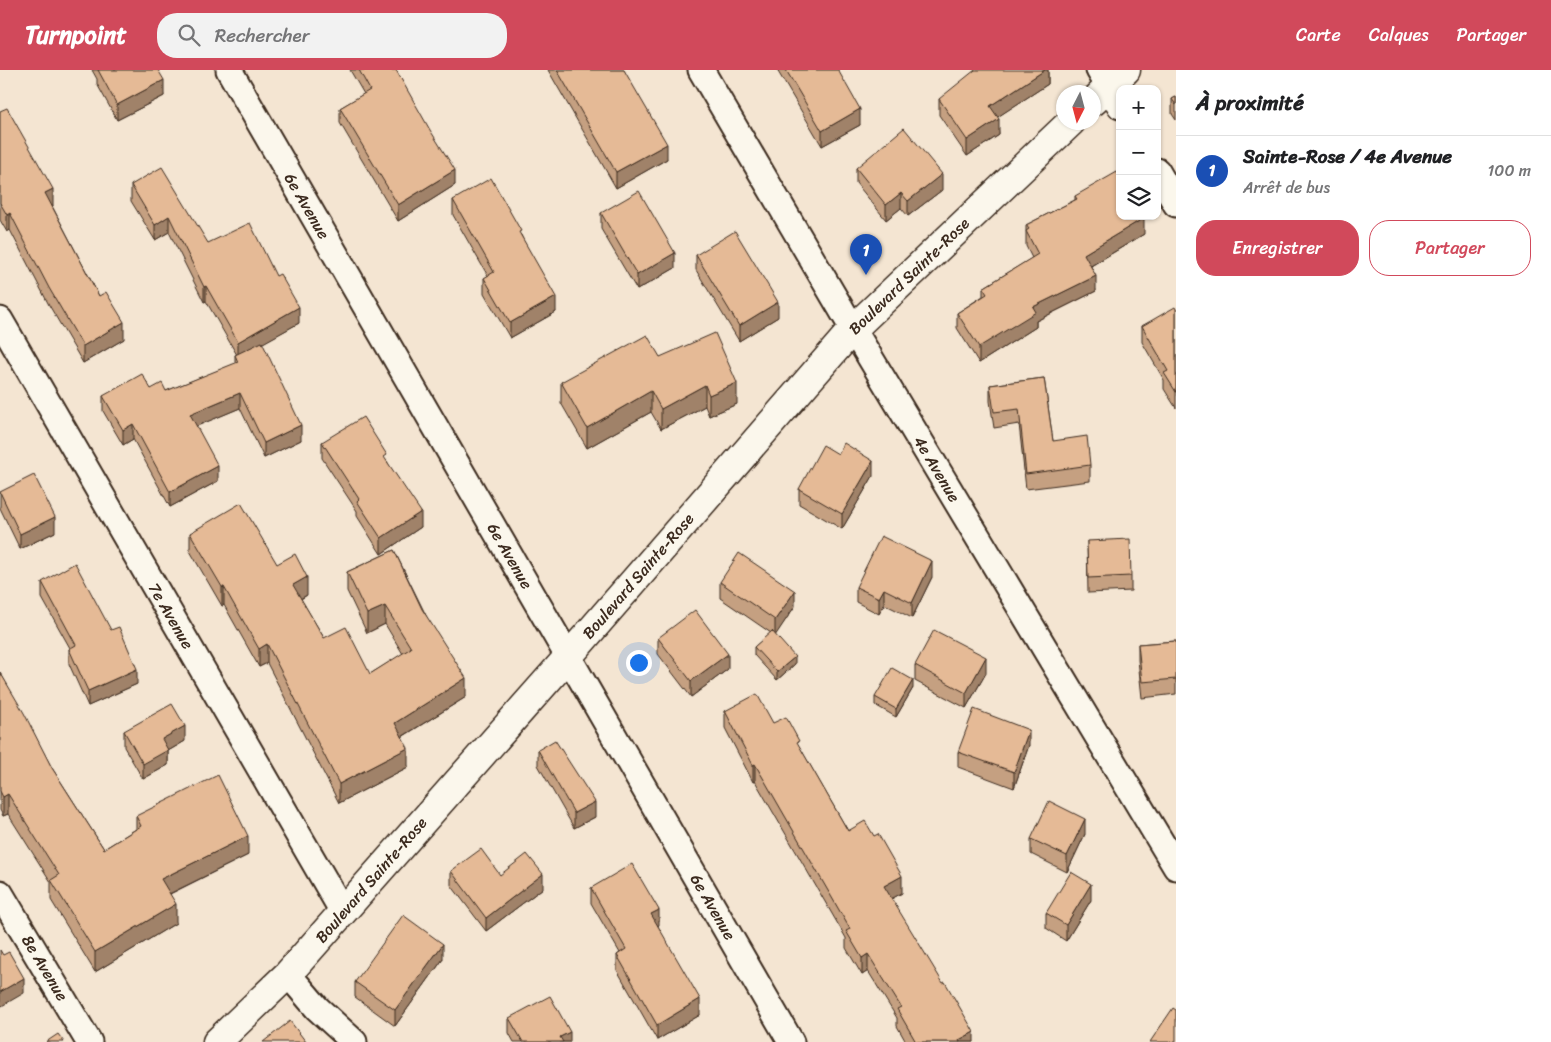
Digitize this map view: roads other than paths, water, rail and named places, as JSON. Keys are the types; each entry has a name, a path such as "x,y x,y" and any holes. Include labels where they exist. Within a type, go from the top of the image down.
{"street":[{"name":"6e Avenue","path":"229,70 791,1042"},
{"name":"4e Avenue","path":"701,70 853,329 1176,867"},
{"name":"Boulevard Sainte-Rose","path":"217,1042 288,974 568,657 853,329 1063,130"},
{"path":"1159,175 1176,204"},
{"name":"7e Avenue","path":"0,320 343,912"},
{"name":"8e Avenue","path":"0,894 89,1042"},
{"path":"288,974 317,1008 354,1042"}],"place":[{"name":"Sainte-Rose / 4e Avenue","path":"866,275"}]}
